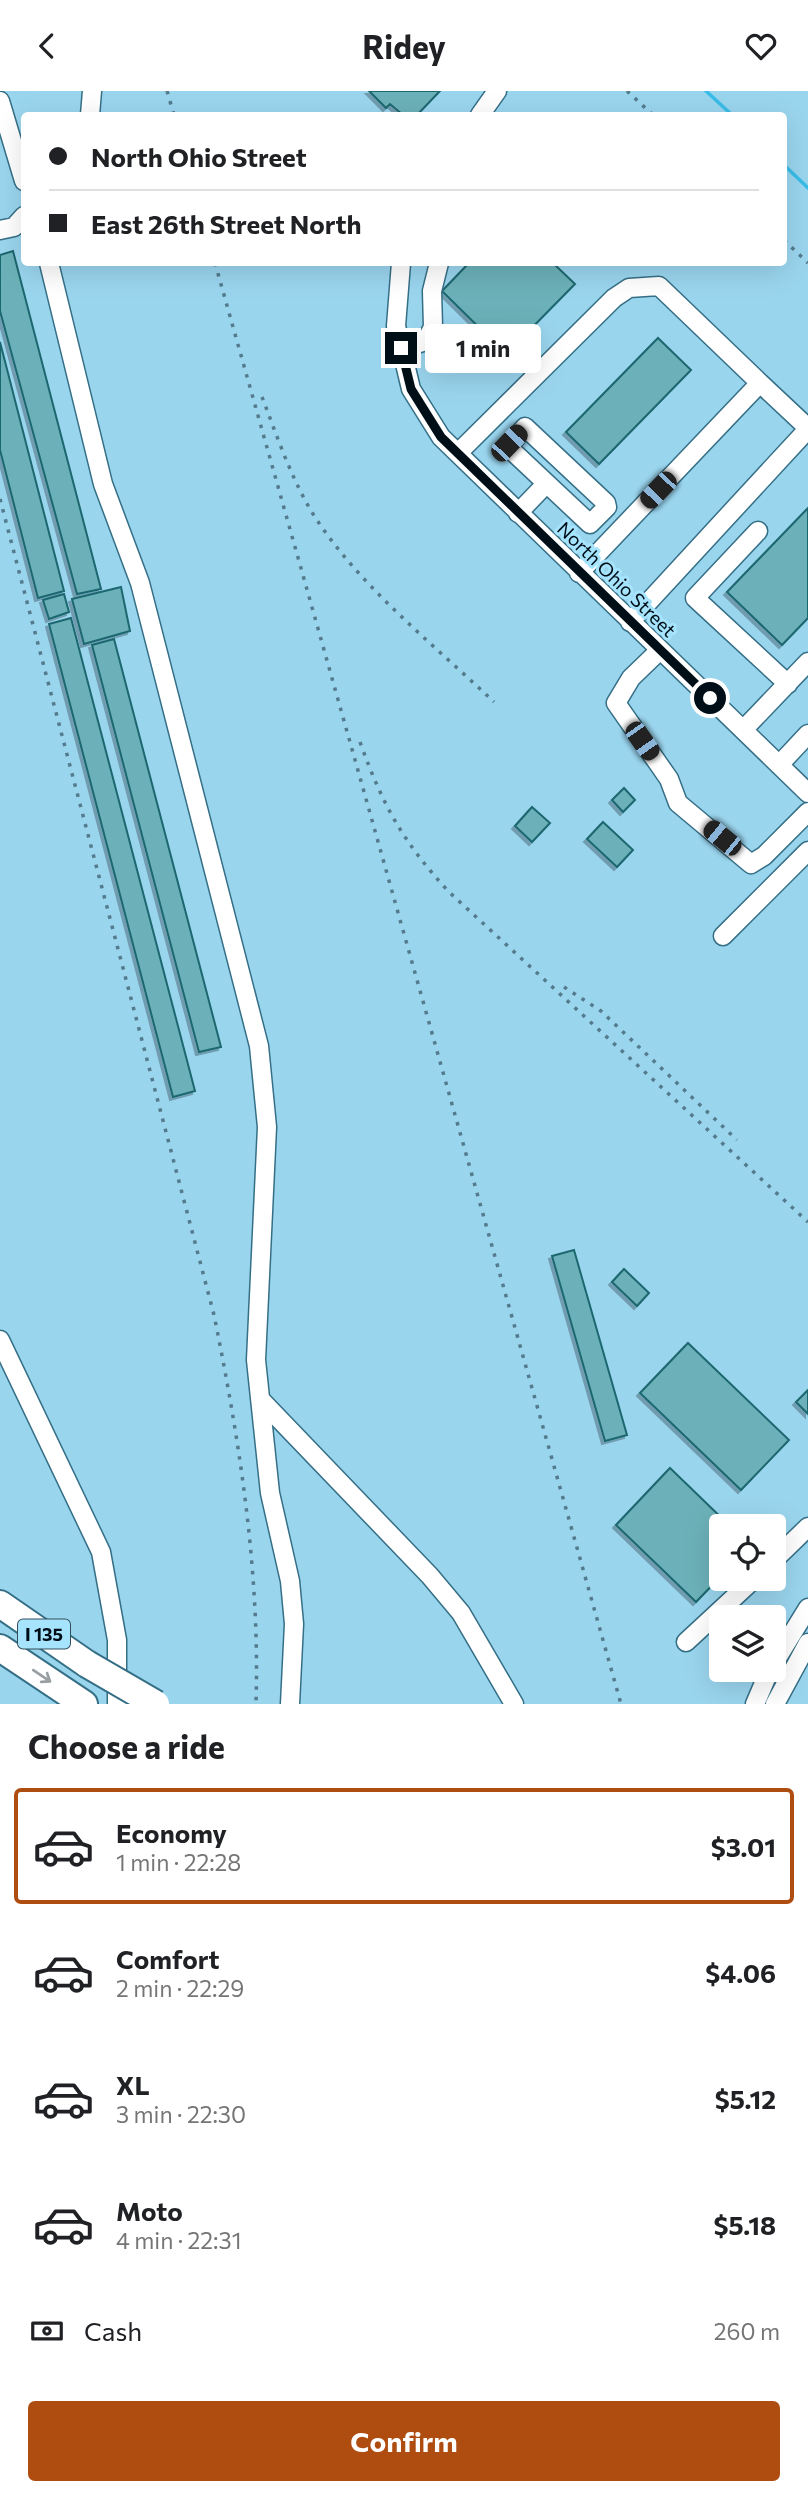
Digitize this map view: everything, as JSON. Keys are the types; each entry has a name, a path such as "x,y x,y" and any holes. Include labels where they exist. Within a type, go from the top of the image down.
{"highway":[{"name":"I 135","path":"0,1604 88,1664 156,1704"},
{"name":"I 135","path":"0,1648 84,1704"}],"street":[{"path":"90,112 92,91"},
{"path":"482,112 497,91"},
{"path":"0,101 21,171"},
{"path":"0,230 15,227 21,220"},
{"path":"50,266 103,484 140,583 259,1046 267,1127 255,1322 270,1493 290,1581 294,1624 290,1704"},
{"name":"North Ohio Street","path":"401,266 396,326 401,348 410,386 441,437 808,793"},
{"path":"401,348 426,341 433,327 432,291 438,266"},
{"path":"458,453 614,298 629,288 659,286 808,429 630,622"},
{"path":"579,573 760,383"},
{"path":"525,427 606,503 607,507 587,524 546,484 508,447 525,427"},
{"path":"518,513 546,484"},
{"path":"758,531 695,598 788,684"},
{"path":"660,650 631,678 616,703 668,779 678,803 751,864 764,856 808,812"},
{"path":"743,730 808,662"},
{"path":"779,765 808,734"},
{"path":"723,936 808,851"},
{"path":"0,1340 101,1552 117,1640 117,1704"},
{"path":"260,1399 430,1576 461,1613 513,1704"},
{"path":"786,1548 808,1527"},
{"path":"686,1642 741,1591"},
{"path":"786,1644 808,1608"},
{"path":"775,1704 808,1643"},
{"path":"755,1704 764,1682"}],"building":[{"path":"369,91 440,91 420,112 399,112 390,104 386,108"},
{"path":"13,251 101,589 77,594 0,311 0,255"},
{"path":"466,266 556,266 575,284 506,354 442,291"},
{"path":"658,338 691,370 599,464 566,432"},
{"path":"0,342 64,591 38,598 0,450"},
{"path":"808,508 808,618 782,645 727,592"},
{"path":"121,587 130,631 84,644 72,599"},
{"path":"64,594 69,612 49,619 43,600"},
{"path":"71,618 195,1091 173,1097 49,624"},
{"path":"114,639 221,1047 199,1052 92,645"},
{"path":"624,788 635,800 623,812 612,800"},
{"path":"532,807 550,823 532,842 515,826"},
{"path":"603,822 633,850 617,867 587,839"},
{"path":"574,1250 627,1435 605,1441 552,1256"},
{"path":"624,1269 649,1293 637,1306 612,1282"},
{"path":"688,1343 789,1440 741,1490 640,1393"},
{"path":"808,1390 808,1414 796,1402"},
{"path":"670,1468 718,1514 709,1514 709,1588 696,1602 616,1525"}],"waterway":[{"path":"706,91 729,112"},
{"path":"787,168 808,188"}],"railway":[{"path":"167,91 173,112"},
{"path":"627,91 650,112"},
{"path":"787,243 808,263"},
{"path":"216,266 621,1704"},
{"path":"262,397 298,486 331,540 374,590 494,702"},
{"path":"0,499 214,1315 246,1508 255,1606 256,1704"},
{"path":"360,742 377,785 396,822 419,856 449,892 808,1222"},
{"path":"564,987 601,1011 737,1140"}],"route":[{"path":"401,348 411,389 441,437 710,698"}]}
